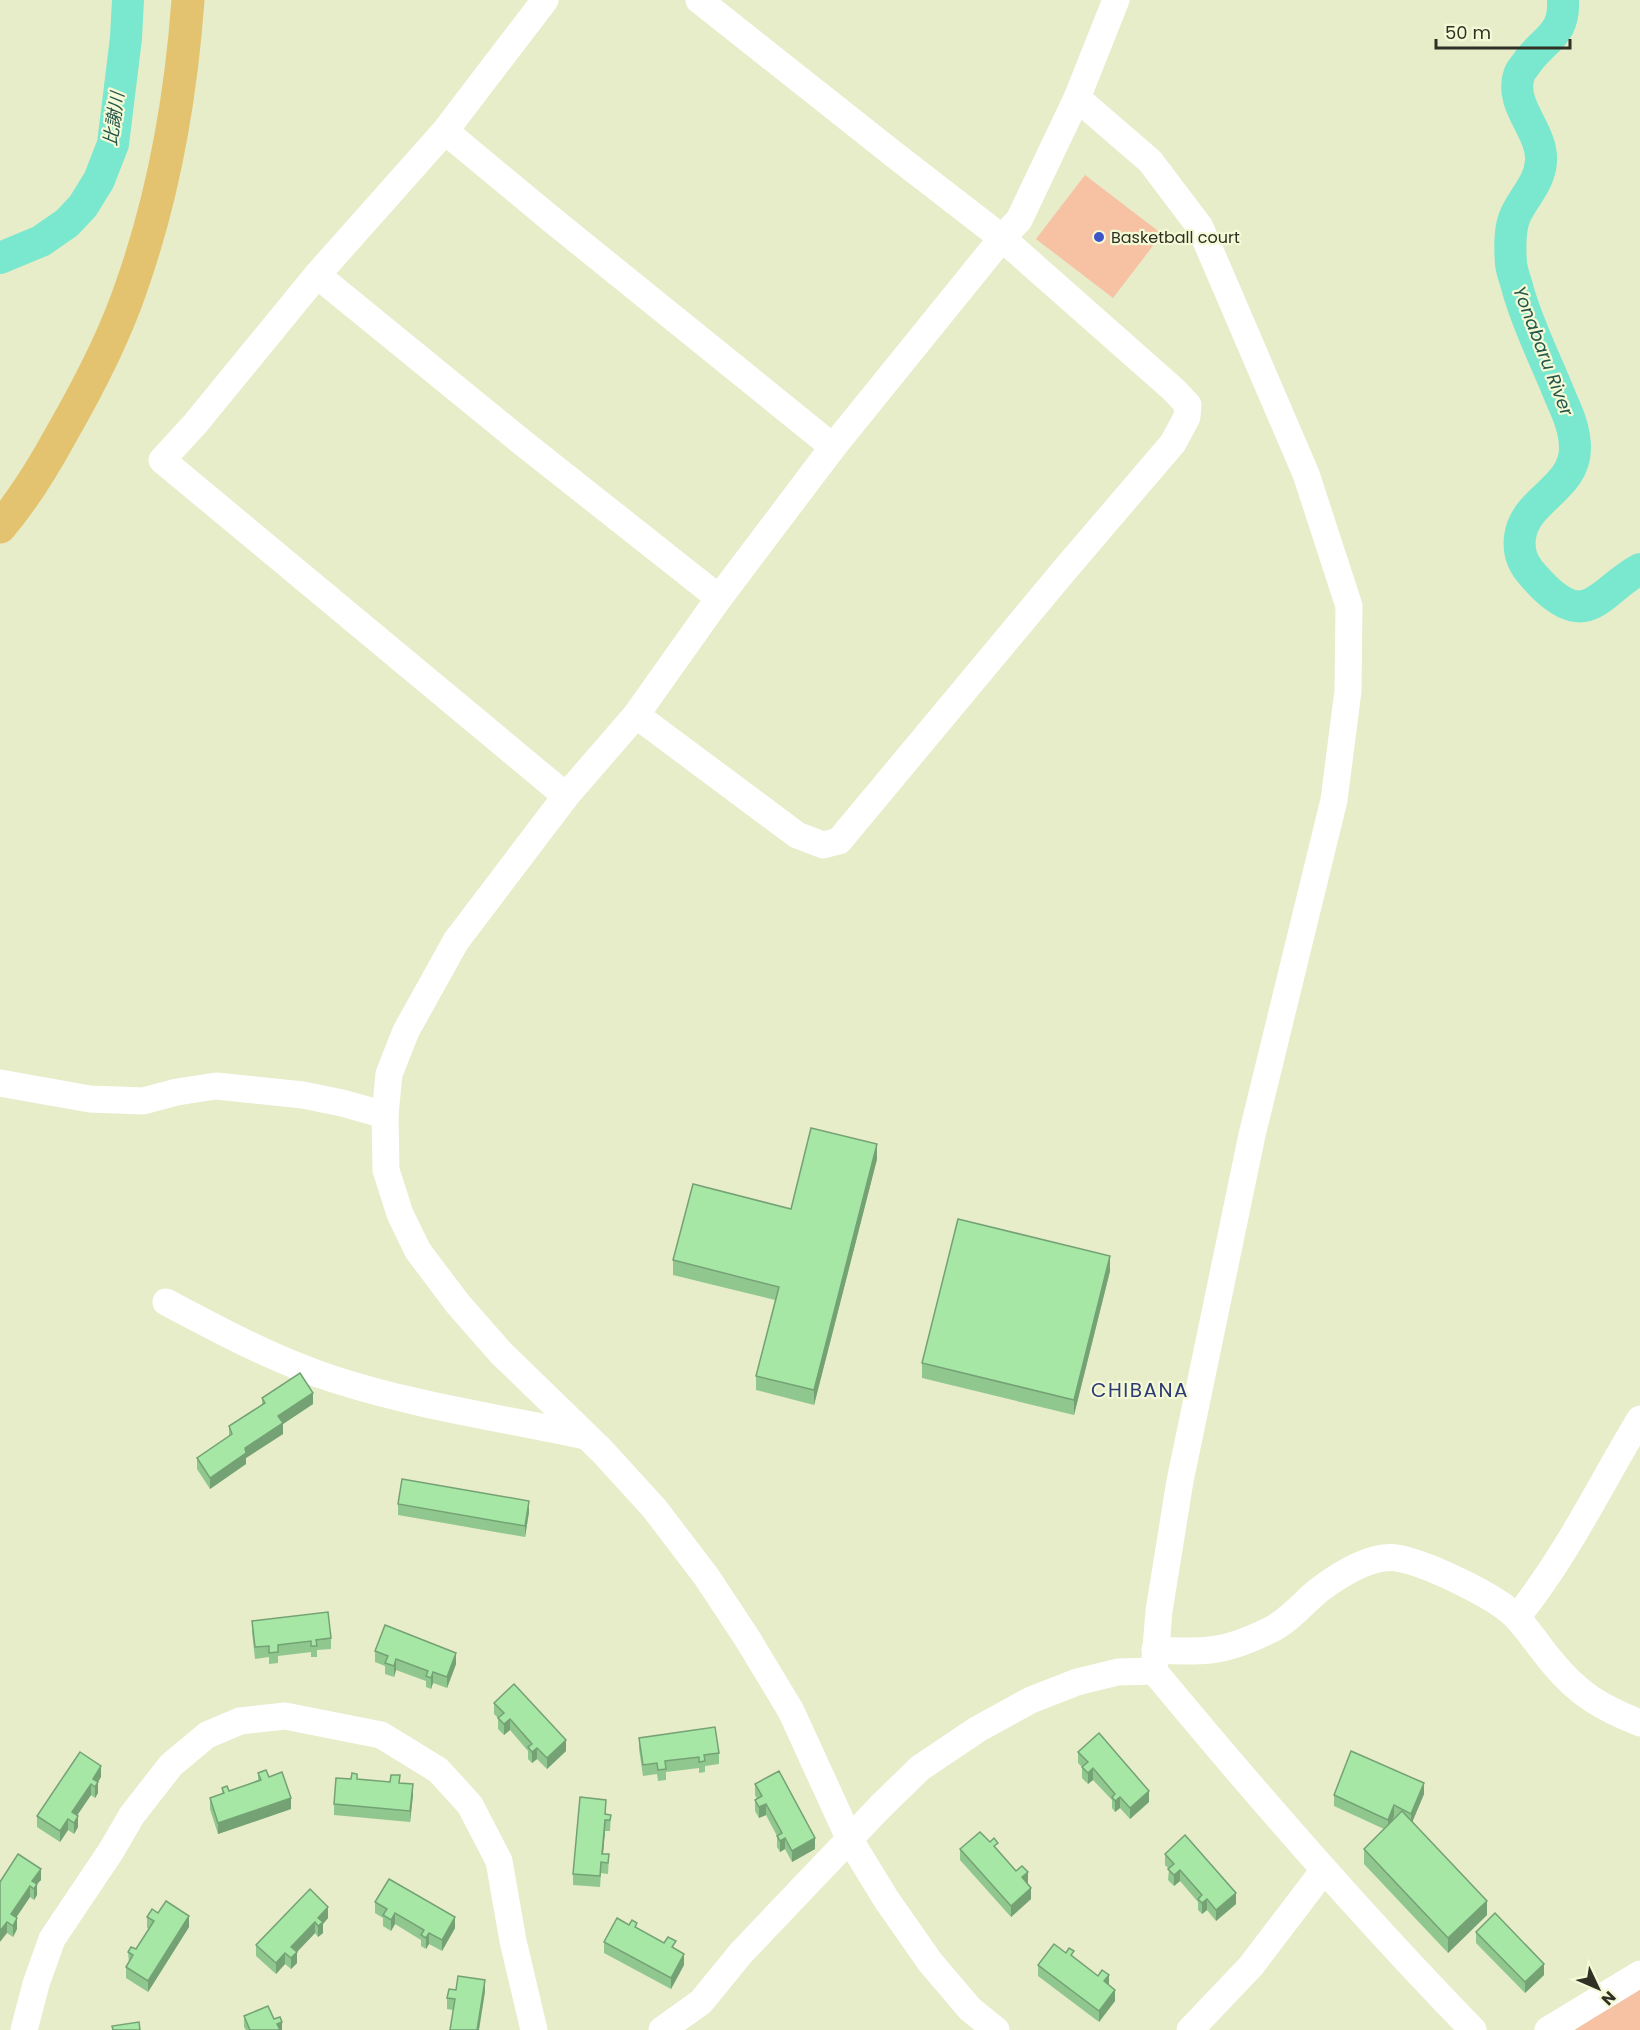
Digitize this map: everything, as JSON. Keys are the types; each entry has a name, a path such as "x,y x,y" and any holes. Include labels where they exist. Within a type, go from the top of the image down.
{"main road":[{"path":"0,528 22,500 84,395 110,341 132,285 164,168 184,51 188,0"}],"street":[{"path":"545,0 445,131 317,275 195,424 162,460 566,796"},
{"path":"636,716 797,835 823,845 839,841 1173,443 1187,417 1188,405 1141,358 1002,238 699,0"},
{"path":"996,2030 970,2009 930,1962 886,1899 849,1840 791,1711 706,1576 654,1508 602,1451 501,1353 458,1304 418,1251 400,1214 386,1170 385,1115 389,1074 406,1032 456,940 566,796 636,716 719,598 833,447 1019,220 1077,98 1116,0"},
{"path":"1077,98 1150,161 1200,227 1306,474 1349,606 1348,691 1334,800 1252,1135 1180,1481 1159,1611 1155,1661 1233,1766 1324,1870 1473,2030"},
{"path":"445,131 833,447"},
{"path":"317,275 523,443 719,598"},
{"path":"0,1083 90,1099 143,1101 177,1092 216,1086 303,1095 385,1115"},
{"path":"166,1302 263,1352 335,1380 440,1408 503,1418 585,1436"},
{"path":"1517,1617 1555,1565 1640,1419"},
{"path":"663,2030 701,2002 741,1953 920,1768 986,1724 1031,1700 1077,1682 1155,1661 1212,1650 1247,1640 1273,1629 1320,1589 1372,1559 1396,1558 1429,1569 1495,1601 1517,1617 1554,1664 1594,1701 1611,1712 1640,1723"},
{"path":"24,2030 36,1984 52,1939 111,1851 132,1815 171,1765 207,1734 240,1721 285,1716 381,1735 438,1770 470,1806 500,1861 513,1941 534,2030"},
{"path":"1190,2030 1251,1966 1324,1870"},
{"path":"1548,2030 1640,1974"}],"shaded area":[{"name":"Basketball court","path":"1085,175 1162,234 1113,298 1036,239"},
{"path":"1640,1986 1640,2030 1575,2030"}],"building":[{"path":"811,1128 877,1144 814,1390 756,1376 779,1287 673,1260 693,1184 791,1209"},
{"path":"958,1219 1110,1256 1074,1400 922,1363"},
{"path":"300,1373 313,1393 278,1416 283,1423 245,1448 246,1453 210,1478 197,1458 232,1434 229,1426 265,1403 262,1398"},
{"path":"402,1479 529,1501 525,1526 398,1504"},
{"path":"328,1612 331,1638 316,1640 317,1646 311,1646 311,1641 278,1645 278,1652 269,1653 269,1646 255,1647 252,1621"},
{"path":"385,1625 456,1653 447,1677 433,1672 431,1678 426,1676 428,1671 396,1659 394,1666 385,1663 388,1656 375,1651"},
{"path":"514,1684 566,1740 547,1758 537,1748 532,1752 528,1747 532,1744 510,1719 504,1724 498,1718 504,1713 494,1703"},
{"path":"715,1727 719,1753 704,1755 705,1761 699,1762 699,1757 665,1761 666,1769 658,1770 657,1763 643,1765 639,1738"},
{"path":"1099,1733 1149,1791 1130,1808 1120,1797 1115,1801 1112,1797 1115,1794 1093,1768 1088,1773 1082,1767 1088,1762 1078,1752"},
{"path":"1351,1751 1424,1783 1411,1814 1394,1805 1388,1820 1334,1795"},
{"path":"80,1752 101,1766 93,1779 98,1782 95,1787 91,1784 72,1812 78,1816 74,1823 68,1819 60,1831 37,1816"},
{"path":"266,1770 269,1777 282,1772 291,1798 218,1823 210,1798 224,1793 222,1788 227,1786 229,1791 261,1780 258,1773"},
{"path":"779,1771 815,1838 792,1851 785,1838 780,1841 777,1836 782,1833 766,1804 759,1807 755,1800 762,1796 755,1784"},
{"path":"352,1773 357,1774 357,1779 390,1782 391,1775 400,1775 399,1783 413,1784 410,1811 334,1804 336,1778 351,1779"},
{"path":"580,1797 606,1800 605,1814 611,1815 610,1820 605,1820 602,1854 609,1854 608,1863 601,1862 600,1876 573,1874"},
{"path":"1402,1811 1487,1901 1448,1938 1364,1849"},
{"path":"980,1832 990,1842 994,1838 998,1843 994,1846 1016,1871 1022,1866 1028,1872 1022,1877 1031,1888 1011,1906 960,1849"},
{"path":"1185,1835 1236,1893 1216,1910 1207,1899 1202,1903 1198,1899 1202,1895 1180,1870 1174,1875 1168,1869 1174,1864 1165,1854"},
{"path":"18,1854 41,1869 32,1881 37,1884 34,1889 30,1886 11,1914 17,1918 13,1926 7,1922 0,1931 0,1882"},
{"path":"389,1879 455,1917 442,1940 429,1933 426,1938 421,1935 424,1930 395,1913 391,1920 383,1915 387,1909 375,1902"},
{"path":"310,1889 328,1907 318,1918 323,1922 318,1926 315,1922 291,1947 297,1952 291,1958 285,1953 276,1963 256,1945"},
{"path":"166,1901 189,1916 148,1981 126,1967 133,1955 128,1952 131,1947 136,1949 154,1921 147,1917 152,1909 158,1913"},
{"path":"1495,1913 1544,1964 1525,1982 1476,1932"},
{"path":"617,1918 629,1925 632,1920 637,1923 635,1927 664,1943 668,1937 676,1941 672,1947 684,1954 671,1978 604,1942"},
{"path":"1054,1944 1066,1953 1069,1948 1074,1951 1071,1955 1098,1976 1102,1970 1109,1975 1104,1981 1115,1990 1099,2011 1038,1965"},
{"path":"458,1976 485,1980 477,2030 450,2030 455,1999 447,1998 449,1989 456,1990"},
{"path":"268,2006 274,2019 280,2017 282,2022 277,2024 280,2030 250,2030 244,2016"},
{"path":"139,2022 140,2030 113,2030 112,2026"}],"waterway":[{"name":"比謝川","path":"0,258 41,241 67,223 83,206 99,180 113,144 126,38 128,0"},
{"name":"Yonabaru River","path":"1563,0 1561,22 1557,29 1533,55 1519,75 1518,97 1537,139 1541,161 1535,183 1514,220 1510,252 1512,270 1522,303 1568,414 1574,434 1575,448 1573,462 1567,474 1531,513 1524,524 1520,537 1520,552 1525,565 1539,582 1560,600 1573,606 1584,606 1594,602 1640,569"}],"place":[{"name":"Basketball court","path":"1099,237"}],"district":[{"name":"CHIBANA","path":"1140,1390"}]}
